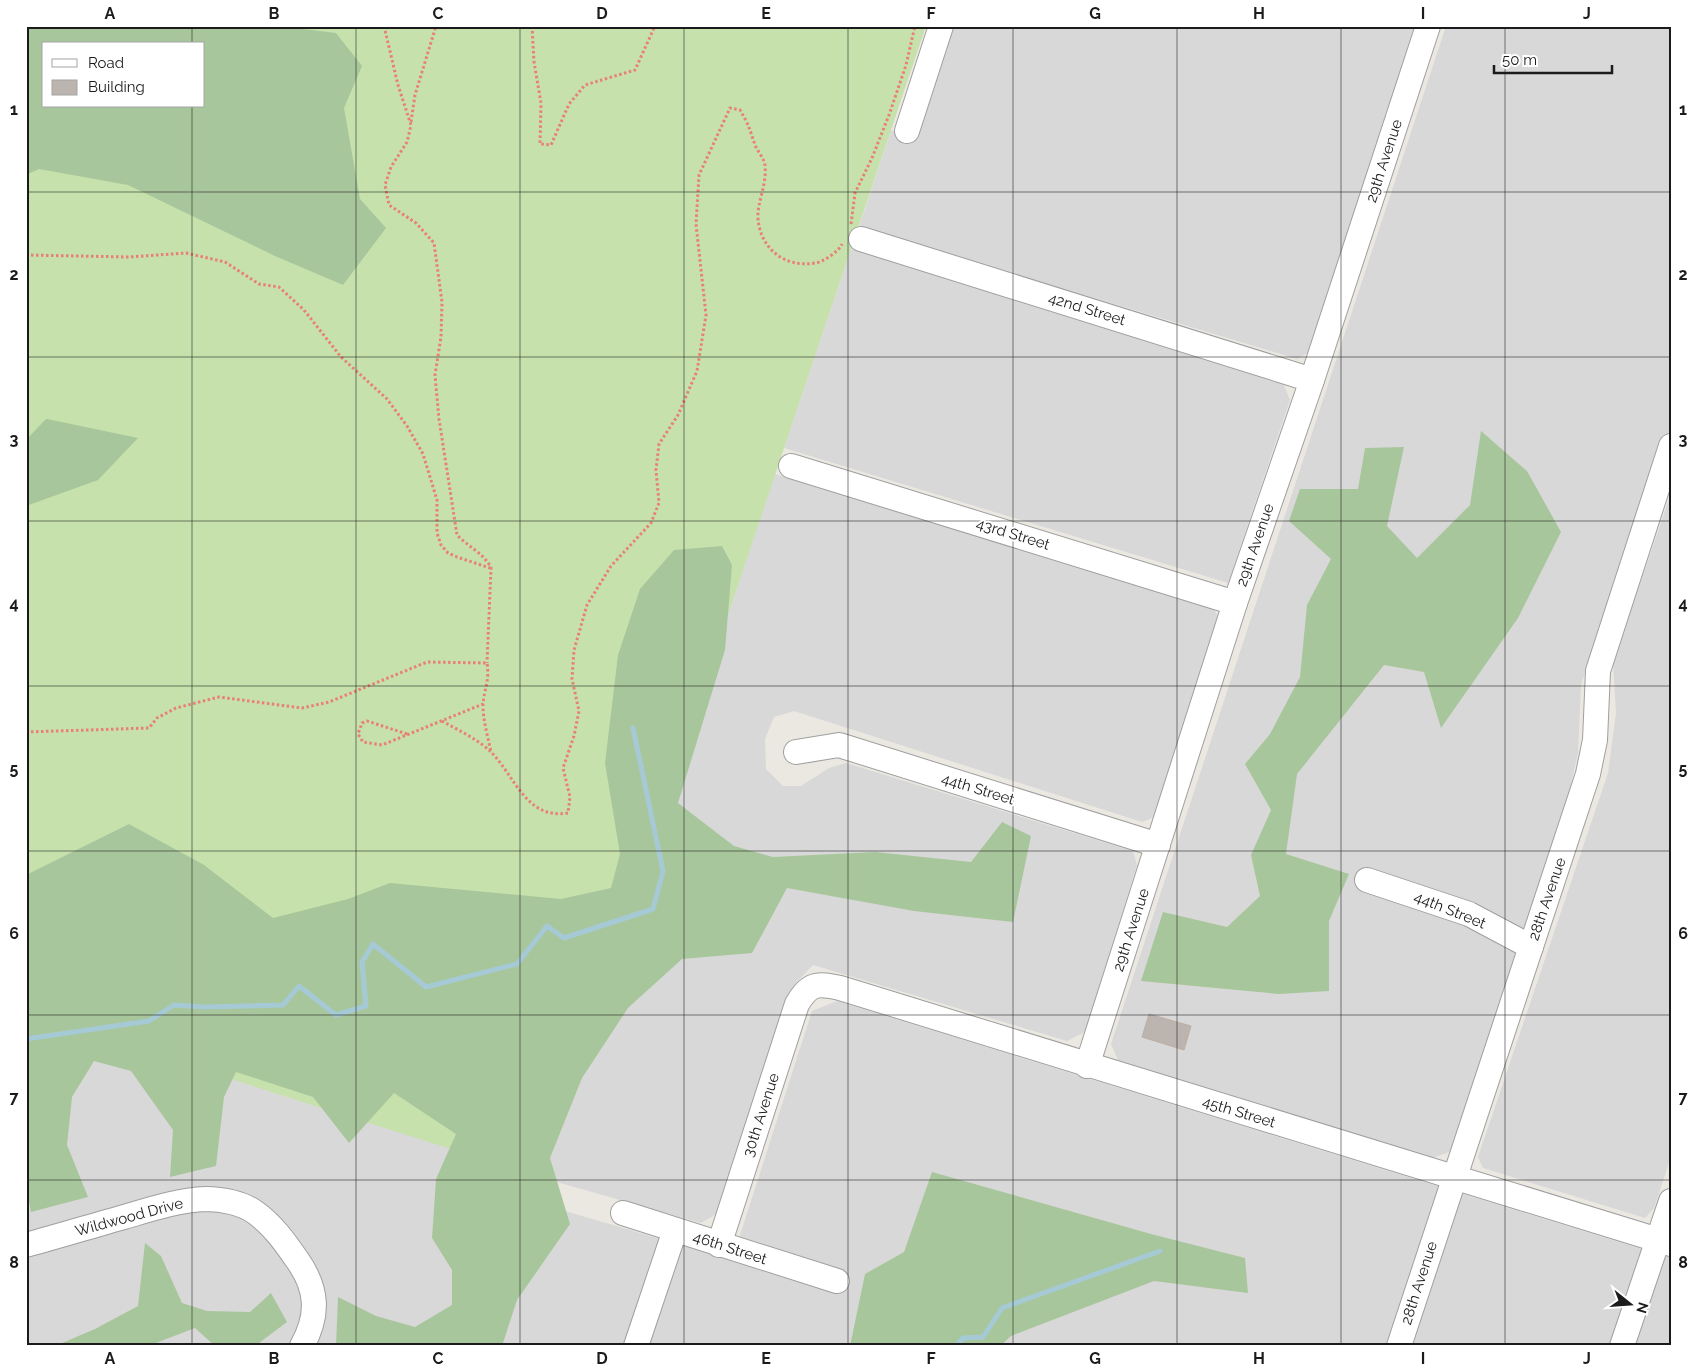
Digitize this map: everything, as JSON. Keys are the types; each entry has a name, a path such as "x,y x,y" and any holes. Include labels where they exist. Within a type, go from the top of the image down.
{"street":[{"path":"907,131 941,26"},
{"name":"29th Avenue","path":"1087,1066 1235,603 1312,380 1428,26"},
{"name":"42nd Street","path":"852,235 1312,380"},
{"name":"28th Avenue","path":"1399,1346 1588,774 1595,740 1596,684 1605,646 1671,446"},
{"name":"43rd Street","path":"791,466 1235,603"},
{"name":"44th Street","path":"796,752 839,746 1158,845"},
{"name":"44th Street","path":"1367,880 1469,914 1530,947"},
{"name":"45th Street","path":"808,988 816,984 840,988 1087,1066 1664,1242"},
{"name":"30th Avenue","path":"719,1245 798,1004 808,988"},
{"name":"Wildwood Drive","path":"26,1245 190,1200 219,1200 239,1205 255,1212 270,1224 308,1276 312,1287 314,1318 310,1332 302,1346"},
{"path":"1622,1346 1664,1242 1671,1201"},
{"name":"46th Street","path":"624,1212 719,1245 836,1281"},
{"path":"636,1346 675,1230"}],"path":[{"path":"436,26 415,95 407,142 391,167 385,185 389,205 416,223 434,243 442,302 441,337 435,375 439,419 457,535 466,546 487,560 491,568 487,663 489,677 483,704 491,752"},
{"path":"532,26 534,62 541,103 540,144 551,145 569,104 585,85 634,70 655,26"},
{"path":"442,721 491,752 515,786 534,804 554,815 568,813 570,797 563,768 574,736 579,711 572,679 574,650 587,605 611,566 652,523 659,503 656,470 659,444 678,415 697,371 706,315 696,224 700,175 730,108 740,110 751,128 755,145 765,163 765,187 758,218 764,241 774,254 794,264 817,263 840,249 852,235 855,193 872,158 889,115 906,65 916,26"},
{"path":"383,27 398,85 411,124"},
{"path":"26,255 129,257 186,254 224,262 259,284 279,286 304,310 341,357 387,399 407,426 423,454 437,500 437,533 441,545 448,553 491,568"},
{"path":"26,732 149,728 157,718 176,708 220,697 302,708 338,699 427,662 487,663"},
{"path":"407,734 367,721 362,723 358,734 362,742 382,745 483,704"}],"shaded area":[{"path":"952,26 1417,26 1311,351 1297,359 859,227 891,130 914,140"},
{"path":"1446,26 1671,26 1671,490 1647,483 1581,685 1578,753 1569,793 1452,1151 1432,1158 1118,1060 1111,1044"},
{"path":"851,249 1283,383 1290,400 1228,583 784,448"},
{"path":"775,474 1214,609 1218,617 1157,816 1142,822 794,711 774,717 765,739 766,769 783,786 801,786 829,768 846,763 1133,851 1137,865 1085,1032 1067,1041 813,965 795,984 718,1213 701,1223 539,1177 531,1201 732,1260 812,1011 837,1001 1671,1258 1671,1346 26,1346 26,1014 539,1176"},
{"path":"1671,493 1671,1157 1654,1208 1645,1218 1483,1168 1478,1157 1608,773 1616,713 1613,663"}],"green space":[{"path":"26,26 926,26 539,1177 26,1014"},
{"path":"26,26 278,26 336,33 362,66 344,108 360,199 386,228 343,285 275,256 128,185 39,169 26,175"},
{"path":"46,419 138,438 98,480 26,506 26,440"},
{"path":"1481,431 1527,471 1561,532 1518,618 1441,728 1424,672 1384,665 1297,774 1286,854 1349,874 1329,921 1329,991 1279,994 1141,981 1163,912 1227,927 1260,896 1251,855 1271,810 1245,764 1270,734 1300,677 1307,605 1331,559 1289,521 1300,489 1358,489 1365,448 1404,447 1387,526 1417,558 1470,505"},
{"path":"722,546 732,565 725,650 678,803 734,846 773,857 875,852 971,862 1002,822 1031,836 1013,922 914,911 787,888 752,953 682,959 628,1008 582,1078 550,1158 570,1224 517,1300 502,1346 336,1346 338,1297 376,1316 415,1327 452,1305 452,1270 432,1238 436,1179 456,1134 394,1093 349,1143 313,1097 236,1072 224,1097 216,1166 170,1177 173,1130 131,1071 94,1061 72,1097 67,1145 88,1197 31,1212 26,1184 26,875 129,824 204,865 273,918 348,899 390,883 561,899 611,888 620,854 605,763 618,655 640,589 674,550"},
{"path":"932,1172 1151,1234 1245,1258 1248,1293 1154,1281 1011,1336 1000,1346 850,1346 865,1274 904,1252"},
{"path":"145,1243 161,1256 182,1303 207,1311 250,1312 271,1293 287,1322 255,1346 215,1346 195,1328 148,1346 55,1346 95,1329 138,1306"}],"building":[{"path":"1149,1014 1191,1026 1184,1050 1142,1037"}],"waterway":[{"path":"26,1039 149,1021 174,1005 205,1007 283,1005 299,986 336,1015 366,1006 362,962 373,944 426,987 517,964 547,926 564,938 653,909 663,871 633,728"},
{"path":"956,1346 963,1338 983,1337 1002,1308 1160,1251"}]}
